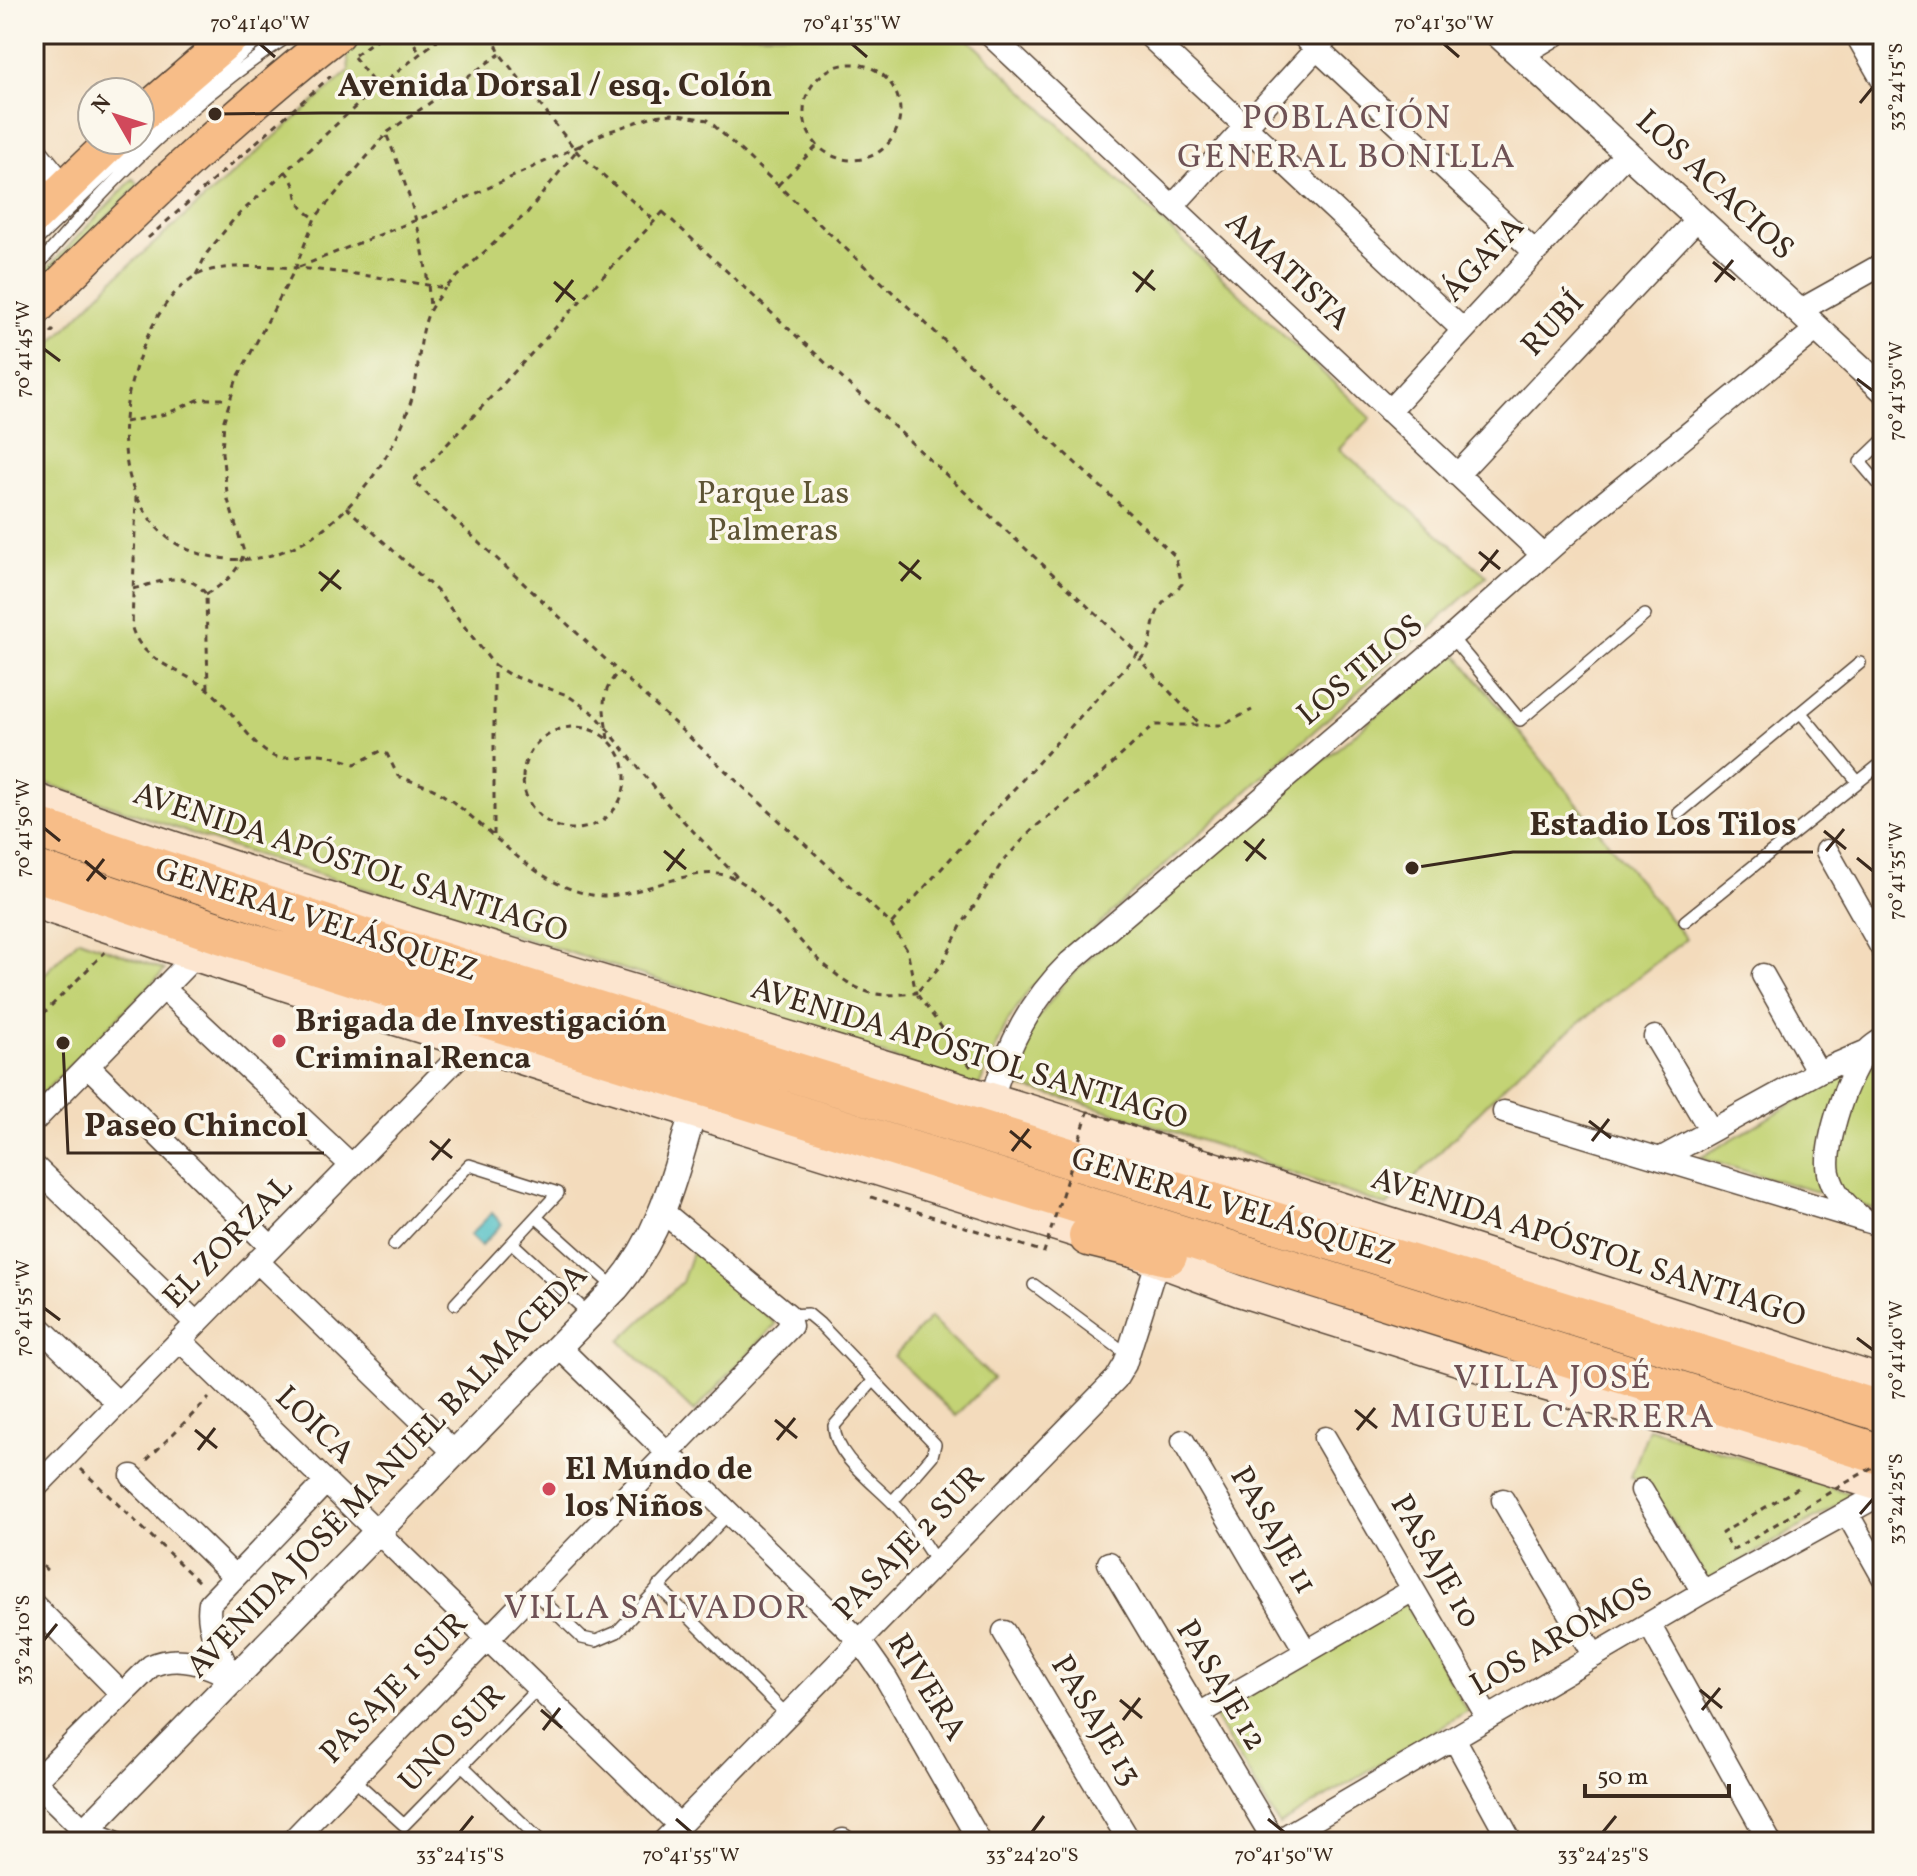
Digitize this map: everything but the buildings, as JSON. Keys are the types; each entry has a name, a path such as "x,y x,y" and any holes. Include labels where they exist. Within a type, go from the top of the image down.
{"highway":[{"name":"GENERAL VELÁSQUEZ","path":"34,827 345,932 1883,1412"},
{"name":"GENERAL VELÁSQUEZ","path":"34,870 457,1009 1883,1455"},
{"path":"565,971 892,1102"},
{"path":"1089,1236 1266,1279 1441,1315"},
{"path":"1383,1255 1637,1304"}],"main road":[{"path":"156,102 235,34"},
{"path":"44,319 173,176 346,50"},
{"path":"34,217 97,156"},
{"name":"AVENIDA APÓSTOL SANTIAGO","path":"34,798 242,869 565,971 1440,1238 1883,1381"},
{"path":"34,903 1089,1236 1239,1291 1483,1368 1668,1420 1883,1490"}],"street":[{"name":"AMATISTA","path":"989,34 1543,555"},
{"path":"1147,34 1463,330"},
{"name":"LOS ACACIOS","path":"1498,34 1883,389"},
{"path":"1521,55 1556,34"},
{"path":"1856,34 1883,81"},
{"path":"1172,207 1246,126 1316,39 1535,252"},
{"path":"34,149 64,186"},
{"name":"ÁGATA","path":"1389,411 1627,153"},
{"name":"RUBÍ","path":"1457,475 1698,218"},
{"name":"LOS TILOS","path":"992,1099 1019,1026 1055,976 1147,893 1451,637 1808,320 1883,264"},
{"path":"1827,851 1883,950"},
{"path":"34,1121 195,956"},
{"path":"1763,975 1818,1072"},
{"path":"163,988 350,1164"},
{"path":"1655,1037 1711,1131"},
{"name":"EL ZORZAL","path":"36,1481 67,1455 472,1043"},
{"path":"1660,1159 1818,1072 1875,1045"},
{"path":"1875,1045 1846,1093 1828,1163 1836,1191 1846,1204 1875,1223"},
{"path":"88,1066 454,1452"},
{"name":"AVENIDA JOSÉ MANUEL BALMACEDA","path":"79,1837 616,1288 642,1253 663,1212 693,1112"},
{"path":"1504,1112 1875,1223"},
{"path":"34,1166 196,1323"},
{"path":"663,1212 788,1315"},
{"name":"PASAJE 2 SUR","path":"663,1842 1111,1386 1121,1372 1157,1262"},
{"name":"PASAJE 1 SUR","path":"291,1842 783,1336 791,1326 788,1315"},
{"path":"34,1322 118,1403"},
{"name":"LOICA","path":"180,1340 679,1825"},
{"name":"RIVERA","path":"559,1347 860,1641 886,1678 980,1842"},
{"name":"PASAJE 10","path":"1325,1438 1488,1718"},
{"name":"PASAJE 11","path":"1183,1441 1306,1652"},
{"path":"132,1476 234,1576"},
{"path":"233,1678 219,1648 209,1615 214,1597 326,1482"},
{"path":"1642,1490 1703,1592"},
{"name":"LOS AROMOS","path":"1276,1842 1883,1490"},
{"path":"1503,1500 1594,1656"},
{"path":"1847,1513 1883,1577"},
{"name":"PASAJE 12","path":"1109,1563 1276,1842"},
{"path":"1199,1714 1413,1590"},
{"path":"34,1605 122,1694"},
{"path":"1649,1624 1770,1842"},
{"name":"PASAJE 13","path":"1004,1632 1130,1842"},
{"path":"115,1842 79,1837 34,1782 151,1666 166,1660 200,1664 233,1678"},
{"path":"1454,1738 1511,1842"}],"lane":[{"path":"34,243 154,128 266,34"},
{"path":"34,270 103,193 174,125 231,76 292,34"},
{"path":"1883,440 1860,462 1883,489"},
{"path":"1451,637 1520,720 1645,615"},
{"path":"1679,813 1860,663"},
{"path":"1801,713 1858,782"},
{"path":"1685,921 1883,762"},
{"path":"394,1245 469,1165 558,1193 455,1304"},
{"path":"536,1217 616,1288"},
{"path":"512,1243 590,1315"},
{"path":"1034,1285 1127,1354"},
{"path":"788,1315 808,1314 935,1444 932,1456 892,1502"},
{"path":"874,1380 834,1426 834,1434 850,1461 892,1502 937,1563"},
{"path":"534,1592 582,1638 596,1641 617,1632 729,1513"},
{"path":"658,1586 787,1715"},
{"name":"UNO SUR","path":"352,1778 404,1825 538,1688"},
{"path":"463,1766 542,1842"}],"path":[{"path":"377,88 346,50 383,34"},
{"path":"408,34 421,54"},
{"path":"386,134 403,176 422,241 430,310 413,395 386,455 346,507 312,537 300,543 258,558 242,559 205,556 175,544 155,529 136,496 124,455 125,422 135,369 149,336 173,295 196,275 207,253 234,219 377,88 445,34"},
{"path":"492,34 500,54 576,151 655,221"},
{"path":"206,594 222,586 244,552 228,500 222,453 224,420 230,399 236,381 295,269 315,218 386,134 500,54"},
{"path":"840,65 870,67 884,75 899,102 900,118 895,133 886,145 873,155 857,160 841,159 826,153 818,145 806,128 804,112 806,96 814,82 826,71 840,65"},
{"path":"144,242 340,68"},
{"path":"430,310 445,288 527,213 581,145 612,129 653,116 672,114 708,120 1175,556 1182,584 1159,609 1149,649 1140,660 1200,724"},
{"path":"778,185 818,145"},
{"path":"295,269 576,151"},
{"path":"285,171 294,182 297,203 315,218"},
{"path":"891,924 1138,653 663,212 413,481 891,924 907,950 916,993 971,1067"},
{"path":"196,275 227,267 295,269 445,288"},
{"path":"34,350 44,319"},
{"path":"125,422 166,414 200,399 230,399"},
{"path":"136,496 132,628 144,651 208,689 268,754 280,759 321,754 355,764 381,751 387,754 398,776 436,791 494,835 517,858 571,888 593,895 620,894 702,875 724,875 743,882"},
{"path":"346,507 437,591 494,665 510,675 567,695 585,706 670,807 820,961 868,992 885,995 916,993 942,964 961,926 1003,861 1035,827 1097,778 1154,725 1223,725 1252,710"},
{"path":"133,589 181,577 197,582 206,594 208,689"},
{"path":"494,665 494,835"},
{"path":"608,739 593,730 576,727 560,729 544,737 532,749 525,764 523,781 526,797 547,822 571,829 595,825 610,815 620,802 625,785 625,768 619,752 608,739 603,696 618,672"},
{"path":"34,1023 124,933"},
{"path":"871,1197 1044,1252 1088,1112 1251,1163"},
{"path":"132,1476 224,1383"},
{"path":"67,1455 214,1597"},
{"path":"1798,1488 1722,1533 1732,1550 1883,1461"},
{"path":"34,1558 46,1569 34,1582"}],"green space":[{"name":"Parque Las Palmeras","path":"366,34 963,34 1371,418 1340,449 1487,576 1030,989 1008,1021 978,1088 783,1019 228,846 34,779 34,361 115,278 349,71 347,47"},
{"path":"133,179 139,185 34,291 34,282"},
{"path":"1454,651 1686,939 1523,1067 1387,1206 1253,1157 1080,1102 1015,1086 1010,1078 1027,1032 1065,982 1102,946"},
{"path":"79,939 165,970 34,1102 34,985"},
{"path":"1882,1051 1883,1211 1700,1158"},
{"path":"693,1250 776,1324 694,1412 620,1341 682,1282"},
{"path":"930,1318 993,1378 956,1416 894,1356"},
{"path":"1649,1428 1855,1495 1708,1580 1648,1482 1631,1477"},
{"path":"1406,1603 1467,1711 1279,1825 1214,1716"}],"water":[{"path":"492,1213 502,1224 481,1246 470,1235"}],"place":[{"name":"Avenida Dorsal / esq. Colón","path":"215,114"},
{"name":"Estadio Los Tilos","path":"1412,868"},
{"name":"Brigada de Investigación Criminal Renca","path":"279,1041"},
{"name":"Paseo Chincol","path":"63,1043"},
{"name":"El Mundo de los Niños","path":"549,1489"}],"district":[{"name":"POBLACIÓN GENERAL BONILLA","path":"1347,138"},
{"name":"VILLA JOSÉ MIGUEL CARRERA","path":"1553,1398"},
{"name":"VILLA SALVADOR","path":"657,1609"}]}
